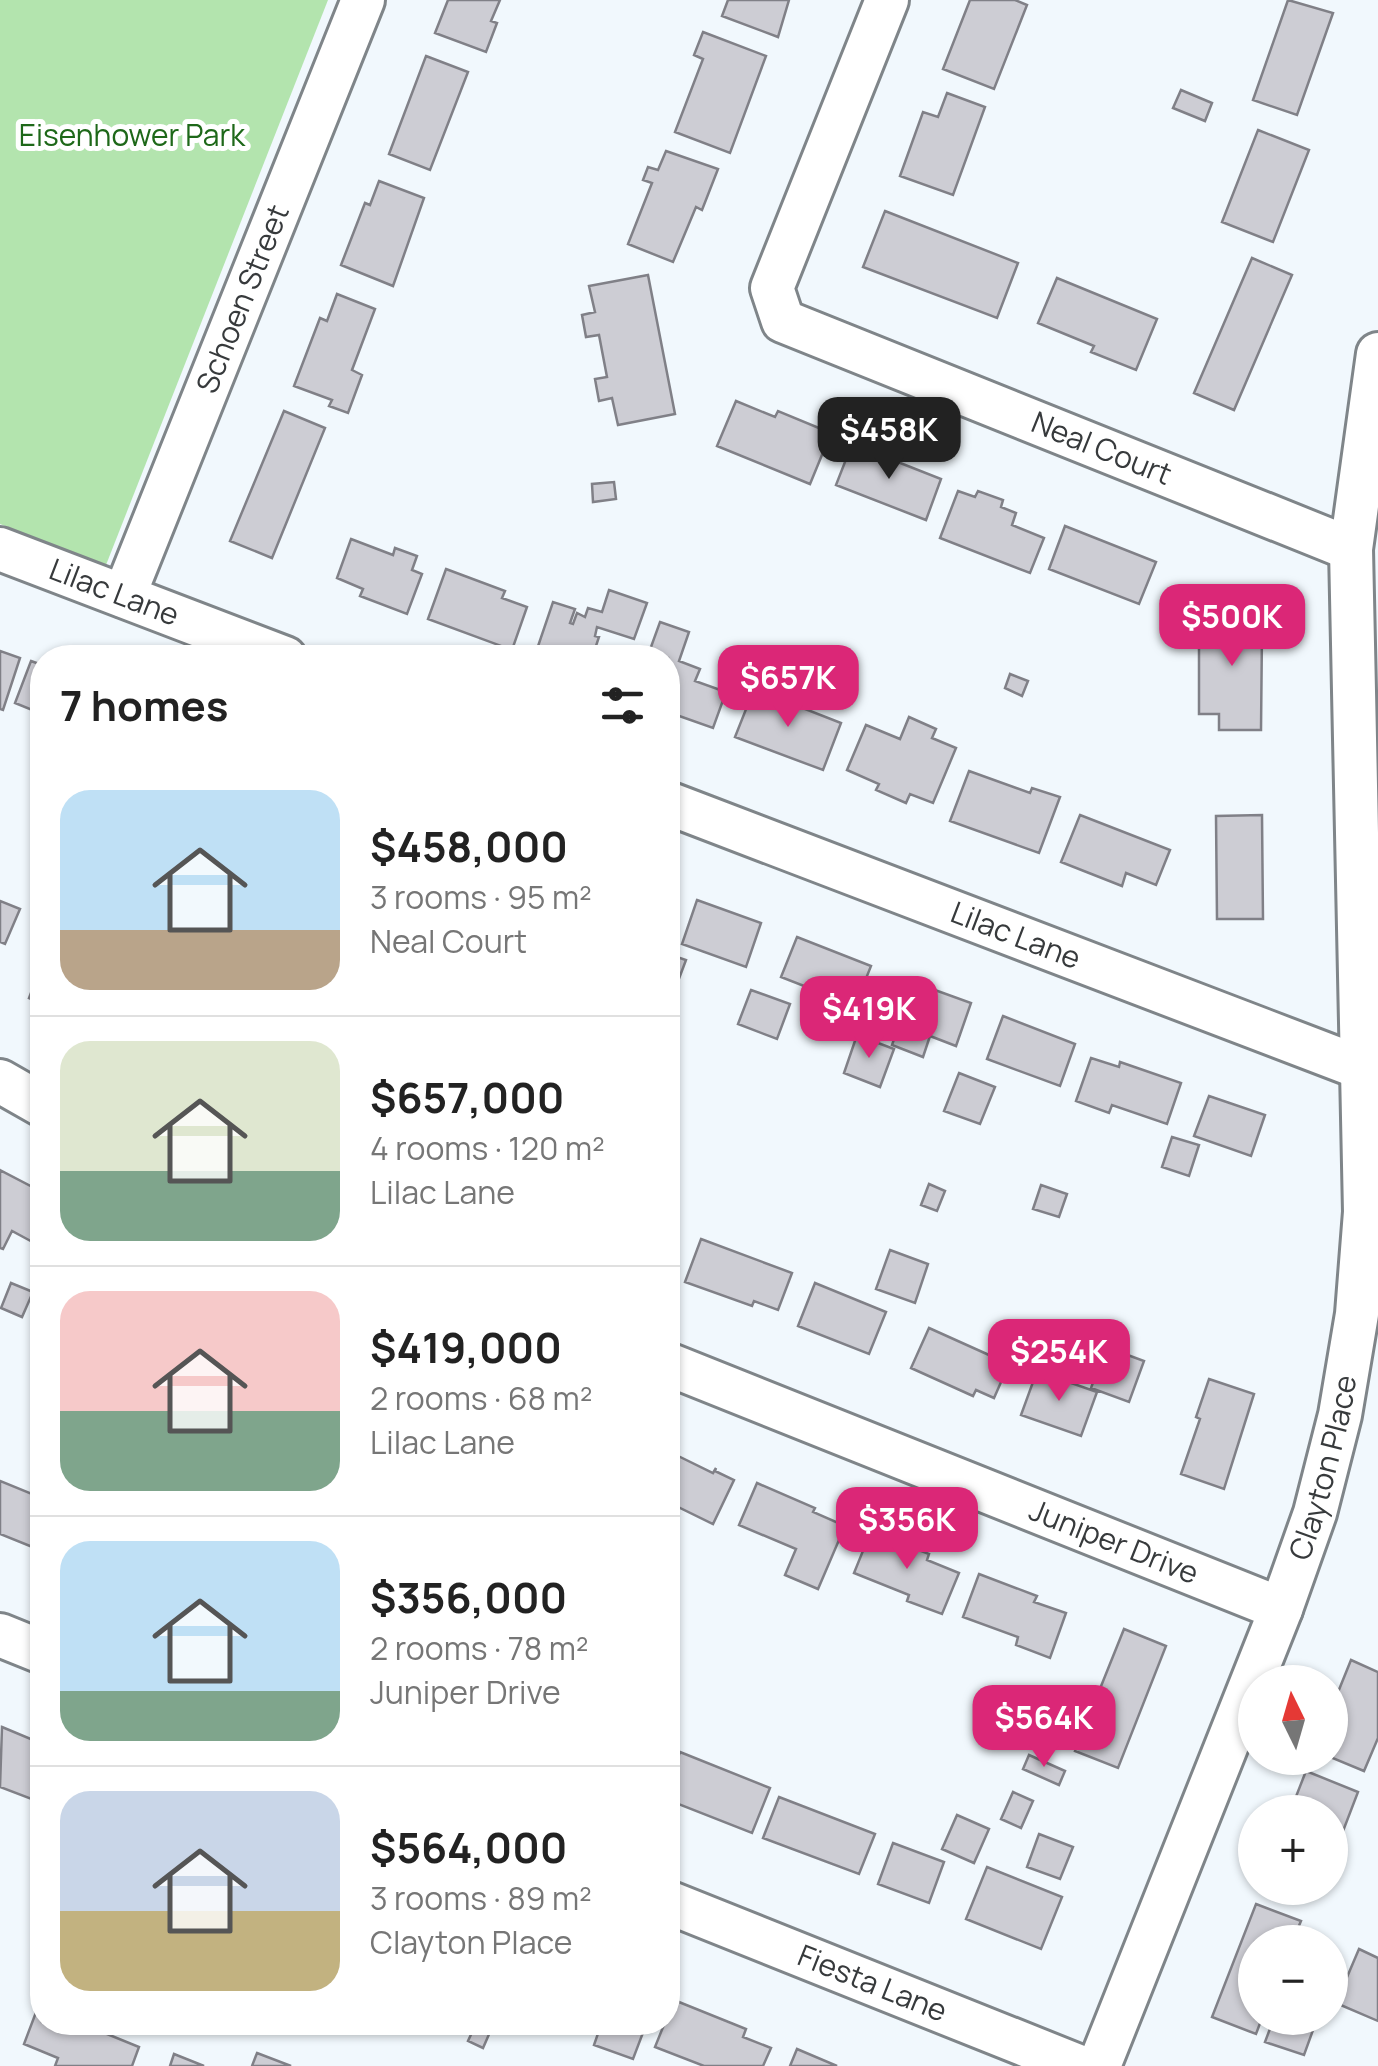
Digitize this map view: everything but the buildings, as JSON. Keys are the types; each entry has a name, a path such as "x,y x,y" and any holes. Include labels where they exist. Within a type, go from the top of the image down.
{"street":[{"name":"Schoen Street","path":"124,596 363,0"},
{"name":"Neal Court","path":"887,0 772,288 784,321 1351,549"},
{"name":"Clayton Place","path":"1098,2066 1281,1609 1324,1480 1358,1314 1366,1212 1351,549 1378,354"},
{"name":"Lilac Lane","path":"0,549 251,645"},
{"name":"Lilac Lane","path":"680,809 1364,1069"},
{"path":"0,1081 30,1098"},
{"name":"Juniper Drive","path":"680,1369 1281,1609"},
{"path":"0,1635 30,1647"},
{"name":"Fiesta Lane","path":"680,1907 1078,2066"}],"green space":[{"name":"Eisenhower Park","path":"0,0 328,0 106,565 0,524"}]}
